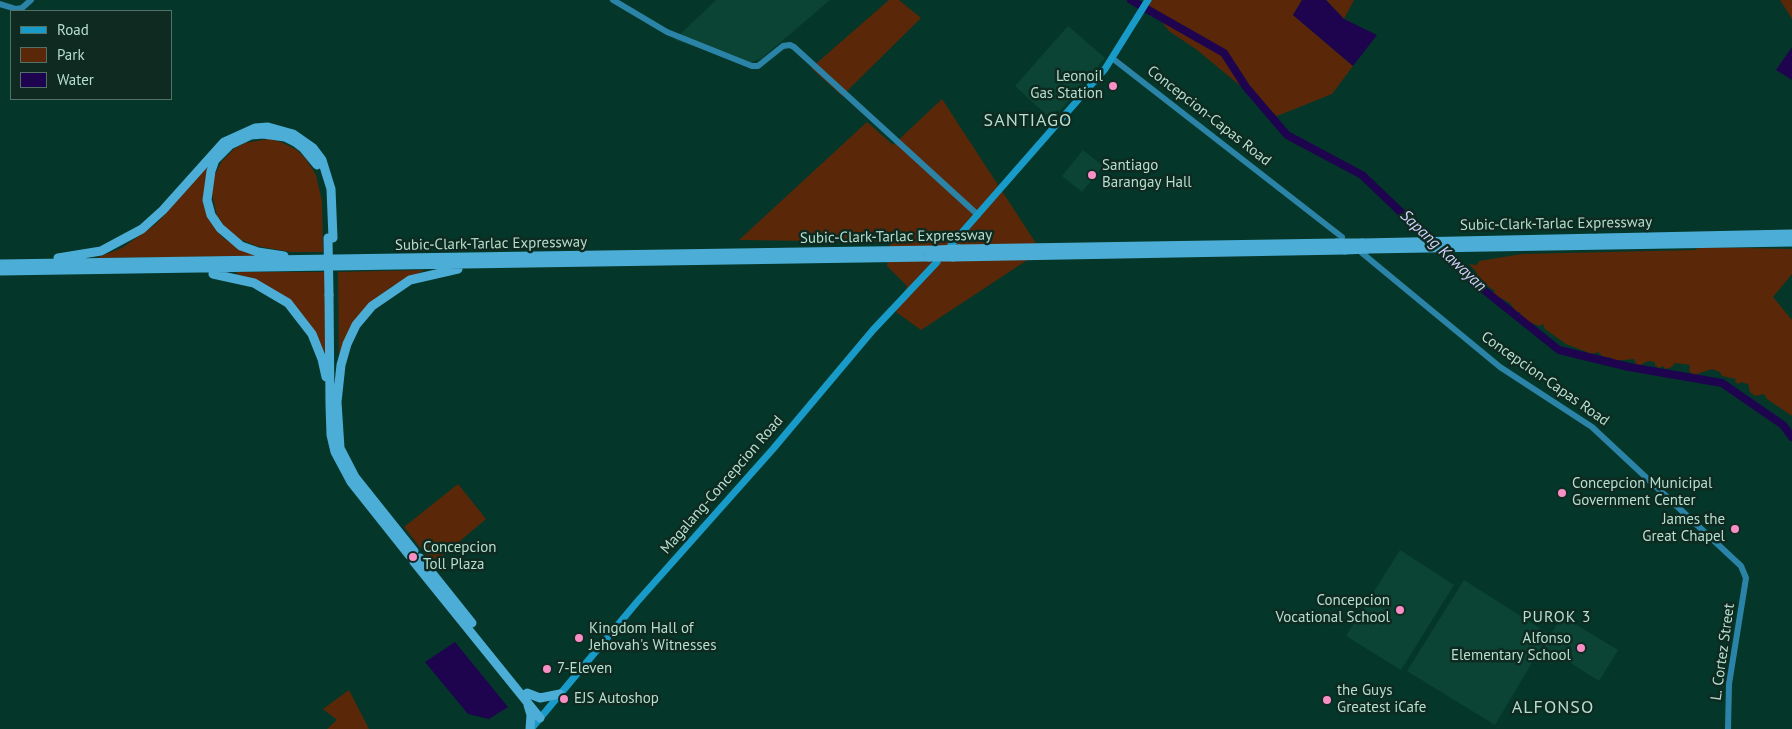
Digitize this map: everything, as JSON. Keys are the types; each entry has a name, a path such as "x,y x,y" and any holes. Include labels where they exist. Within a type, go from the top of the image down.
{"highway":[{"path":"22,263 87,255 108,248 131,236 163,210 224,142 255,128 268,127 292,134 313,148 322,160 327,172 332,196 333,403"},
{"path":"319,260 258,252 230,239 211,215 207,200 207,185 215,160 230,145 251,135 275,135 295,142 317,163 324,181 331,238"},
{"name":"Subic-Clark-Tarlac Expressway","path":"0,264 319,260 953,257 1345,250 1364,248 1395,249 1473,244 1792,234"},
{"name":"Subic-Clark-Tarlac Expressway","path":"0,271 173,270 934,256 955,247 1339,240 1364,248 1388,241 1473,244 1792,242"},
{"path":"333,403 347,344 356,325 372,306 388,292 410,280 433,273 488,264"},
{"path":"173,270 240,278 266,288 288,303 304,322 319,348 345,460 355,477 414,556 542,716"},
{"path":"525,694 540,698 560,694"},
{"path":"525,694 530,711 530,729"}],"main road":[{"path":"0,4 16,9 22,8 31,0"},
{"path":"613,0 666,32 752,66 758,66 783,46 790,45 978,215"},
{"path":"955,247 978,215 1112,58 1148,0"},
{"name":"Concepcion-Capas Road","path":"1112,58 1339,240"},
{"name":"Concepcion-Capas Road","path":"1364,248 1500,367 1592,427 1736,560 1746,578"},
{"name":"Magalang-Concepcion Road","path":"530,729 637,602 874,330 934,256"},
{"name":"L. Cortez Street","path":"1728,729 1729,684 1746,578"}],"shaded area":[{"path":"716,0 830,0 762,58 749,63 674,40"},
{"path":"1068,26 1105,58 1060,111 1057,110 1050,118 1015,86"},
{"path":"1083,150 1103,166 1082,192 1062,176"},
{"name":"Concepcion Vocational School","path":"1400,550 1454,585 1401,670 1346,636"},
{"path":"1464,580 1549,634 1495,725 1407,671"},
{"name":"Alfonso Elementary School","path":"1562,616 1618,650 1599,681 1544,646"}],"green space":[{"path":"889,0 899,0 921,18 842,96 811,68"},
{"path":"1144,0 1302,0 1293,15 1353,66 1332,94 1277,116 1197,50 1169,31"},
{"path":"1326,0 1354,0 1344,19"},
{"path":"1780,0 1792,0 1792,19"},
{"path":"942,99 1041,251 921,330 896,312 907,286 887,266 890,242 739,240 867,122 893,145"},
{"path":"269,139 281,142 297,150 306,159 316,175 322,201 323,252 291,252 256,246 237,238 228,231 217,216 212,194 214,176 222,161 234,149 245,143"},
{"path":"210,164 203,198 210,221 222,237 232,244 260,256 96,258 122,248 156,224"},
{"path":"1699,247 1792,249 1792,274 1773,297 1792,320 1792,416 1767,399 1764,394 1755,396 1750,392 1748,384 1741,382 1739,384 1735,382 1736,379 1722,376 1720,372 1712,369 1694,375 1689,371 1690,365 1675,363 1672,367 1665,369 1663,366 1659,368 1655,365 1655,362 1648,361 1637,367 1634,359 1613,361 1612,358 1602,356 1598,352 1592,354 1566,344 1545,329 1543,324 1539,326 1529,322 1521,317 1520,312 1516,312 1510,303 1493,294 1495,291 1477,279 1477,273 1469,264 1477,265 1479,261 1522,254 1695,250"},
{"path":"425,270 391,287 376,298 339,357 338,272"},
{"path":"237,272 325,272 327,357 325,358 304,316 250,278 236,274"},
{"path":"458,484 486,519 433,564 404,527"},
{"path":"349,690 369,729 327,729 337,720 323,709"}],"water":[{"path":"1302,0 1326,0 1344,19 1377,35 1353,66 1293,15"},
{"path":"1792,47 1792,80 1776,70"},
{"path":"455,642 508,707 489,719 468,714 425,662"}],"waterway":[{"name":"Sapang Kawayan","path":"1131,0 1224,53 1246,87 1287,135 1362,175 1474,282 1559,350 1629,367 1722,383 1783,425 1792,437"}],"place":[{"name":"Leonoil Gas Station","path":"1113,86"},
{"name":"Santiago Barangay Hall","path":"1092,175"},
{"name":"Concepcion Municipal Government Center","path":"1562,493"},
{"name":"James the Great Chapel","path":"1735,529"},
{"name":"Concepcion Toll Plaza","path":"413,557"},
{"name":"Concepcion Vocational School","path":"1400,610"},
{"name":"Kingdom Hall of Jehovah's Witnesses","path":"579,638"},
{"name":"Alfonso Elementary School","path":"1581,648"},
{"name":"7-Eleven","path":"547,669"},
{"name":"EJS Autoshop","path":"564,699"},
{"name":"the Guys Greatest iCafe","path":"1327,700"}],"district":[{"name":"SANTIAGO","path":"1028,121"},
{"name":"PUROK 3","path":"1557,617"},
{"name":"ALFONSO","path":"1553,708"}]}
